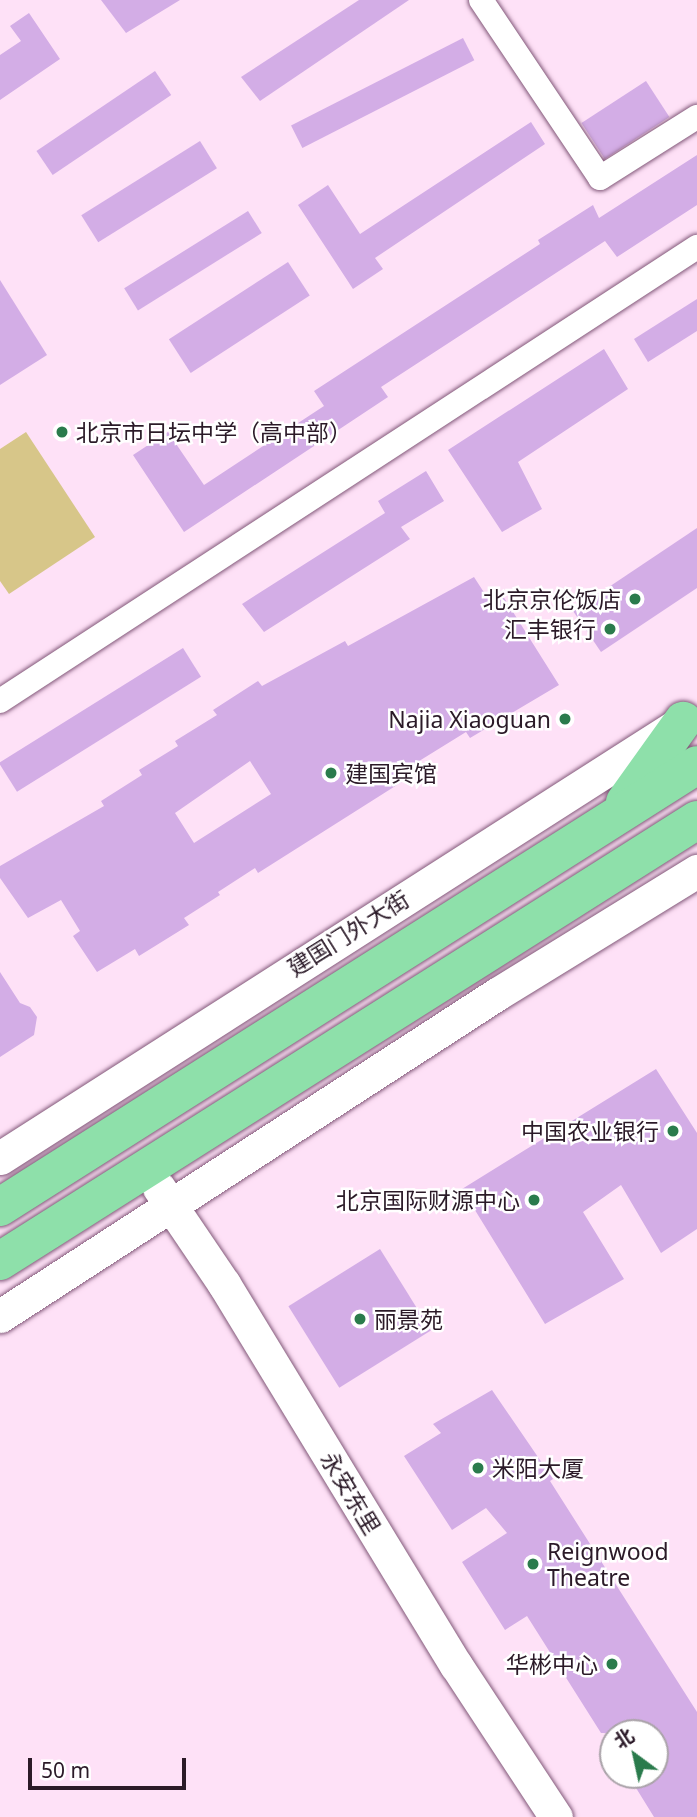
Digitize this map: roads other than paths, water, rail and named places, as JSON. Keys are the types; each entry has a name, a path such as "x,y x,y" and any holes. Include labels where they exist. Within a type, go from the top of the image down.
{"highway":[{"path":"612,820 690,717"},
{"name":"建国门外大街","path":"0,1207 697,765"},
{"path":"0,1261 697,820"}],"street":[{"path":"481,0 600,178 697,117"},
{"path":"0,701 697,247"},
{"name":"建国门外大街","path":"0,1158 690,717"},
{"path":"0,1316 171,1205 692,885"},
{"name":"永安东里","path":"146,1169 171,1205 456,1665 556,1817"}],"place":[{"name":"北京市日坛中学（高中部）","path":"62,432"},
{"name":"北京京伦饭店","path":"635,599"},
{"name":"汇丰银行","path":"610,629"},
{"name":"Najia Xiaoguan","path":"565,719"},
{"name":"建国宾馆","path":"331,773"},
{"name":"中国农业银行","path":"673,1131"},
{"name":"北京国际财源中心","path":"534,1200"},
{"name":"丽景苑","path":"360,1319"},
{"name":"米阳大厦","path":"478,1468"},
{"name":"Reignwood Theatre","path":"533,1564"},
{"name":"华彬中心","path":"612,1664"}]}
